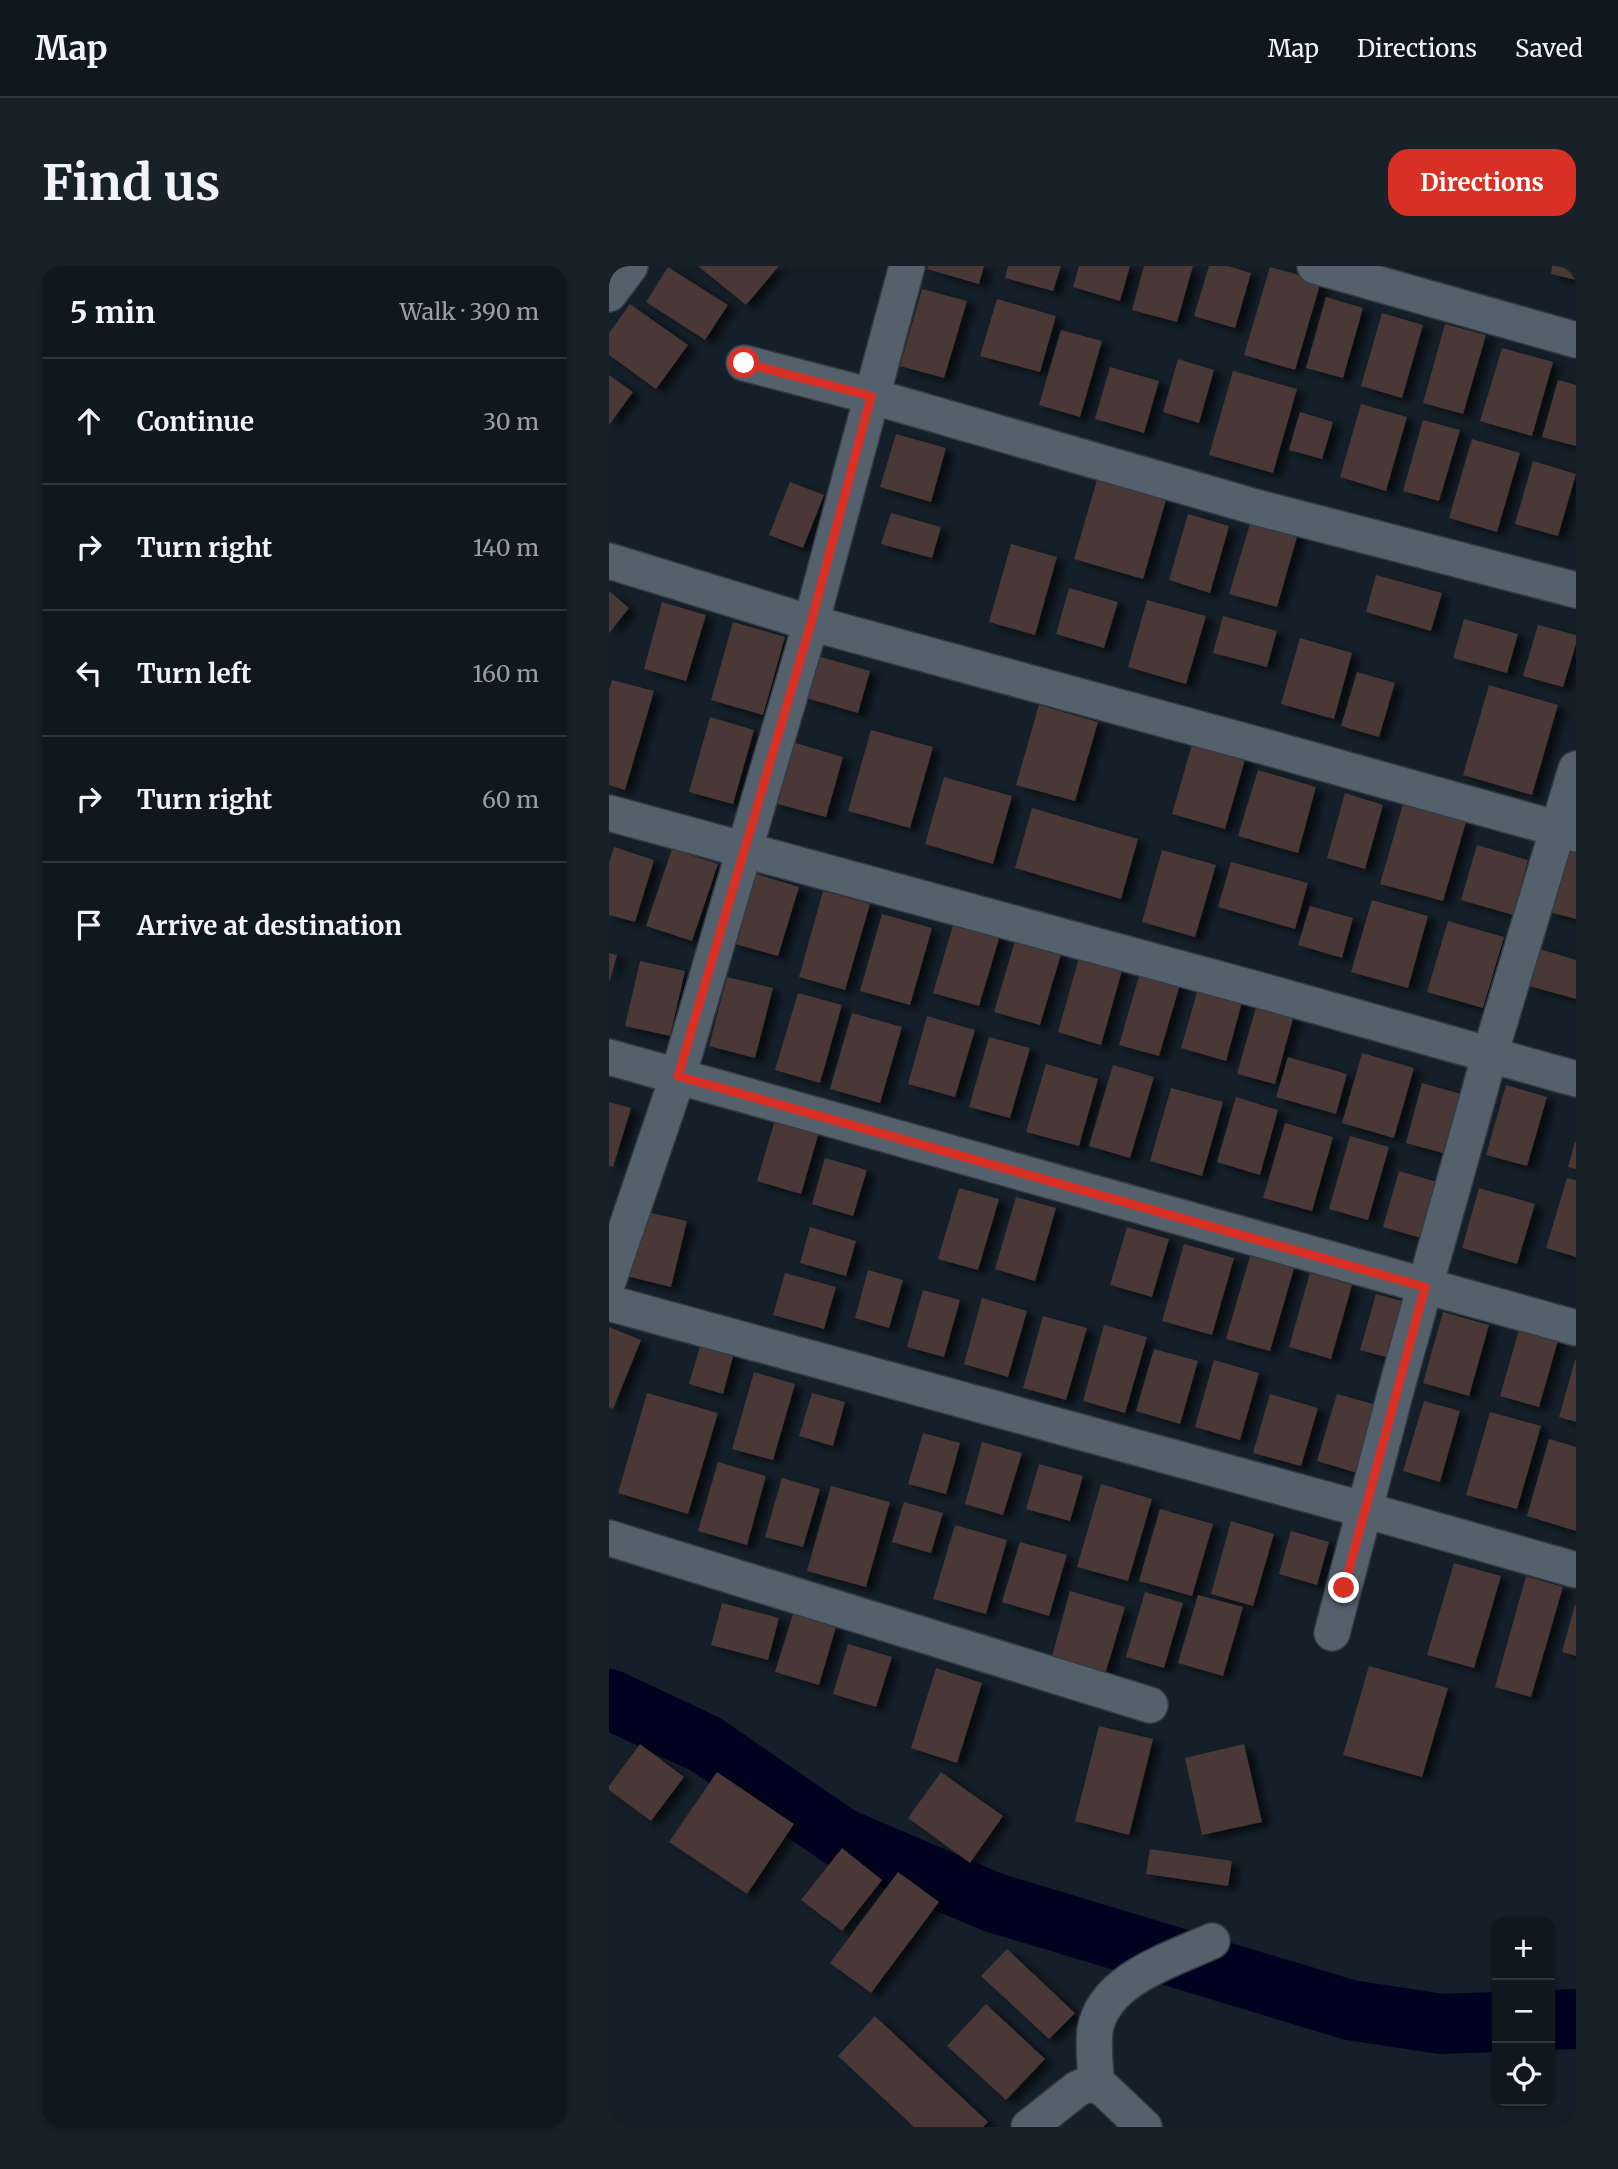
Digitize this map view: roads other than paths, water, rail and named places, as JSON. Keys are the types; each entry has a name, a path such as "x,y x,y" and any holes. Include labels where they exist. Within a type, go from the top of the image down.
{"street":[{"path":"609,294 630,266"},
{"path":"609,1279 678,1076 811,623 907,266"},
{"path":"1315,266 1576,340"},
{"path":"744,363 871,396 1259,508 1576,590"},
{"path":"609,561 811,623 1567,832"},
{"path":"1332,1633 1490,1055 1567,832 1576,769"},
{"path":"609,813 1576,1079"},
{"path":"609,1057 1576,1328"},
{"path":"609,1303 1576,1570"},
{"path":"609,1538 1150,1705"},
{"path":"1097,2085 1095,2029 1114,1992 1133,1978 1212,1941"},
{"path":"1029,2127 1077,2089 1090,2083 1104,2088 1144,2127"}],"waterway":[{"path":"609,1699 705,1744 840,1837 992,1902 1350,2010 1441,2024 1492,2022"},
{"path":"1555,2020 1576,2019"}]}
